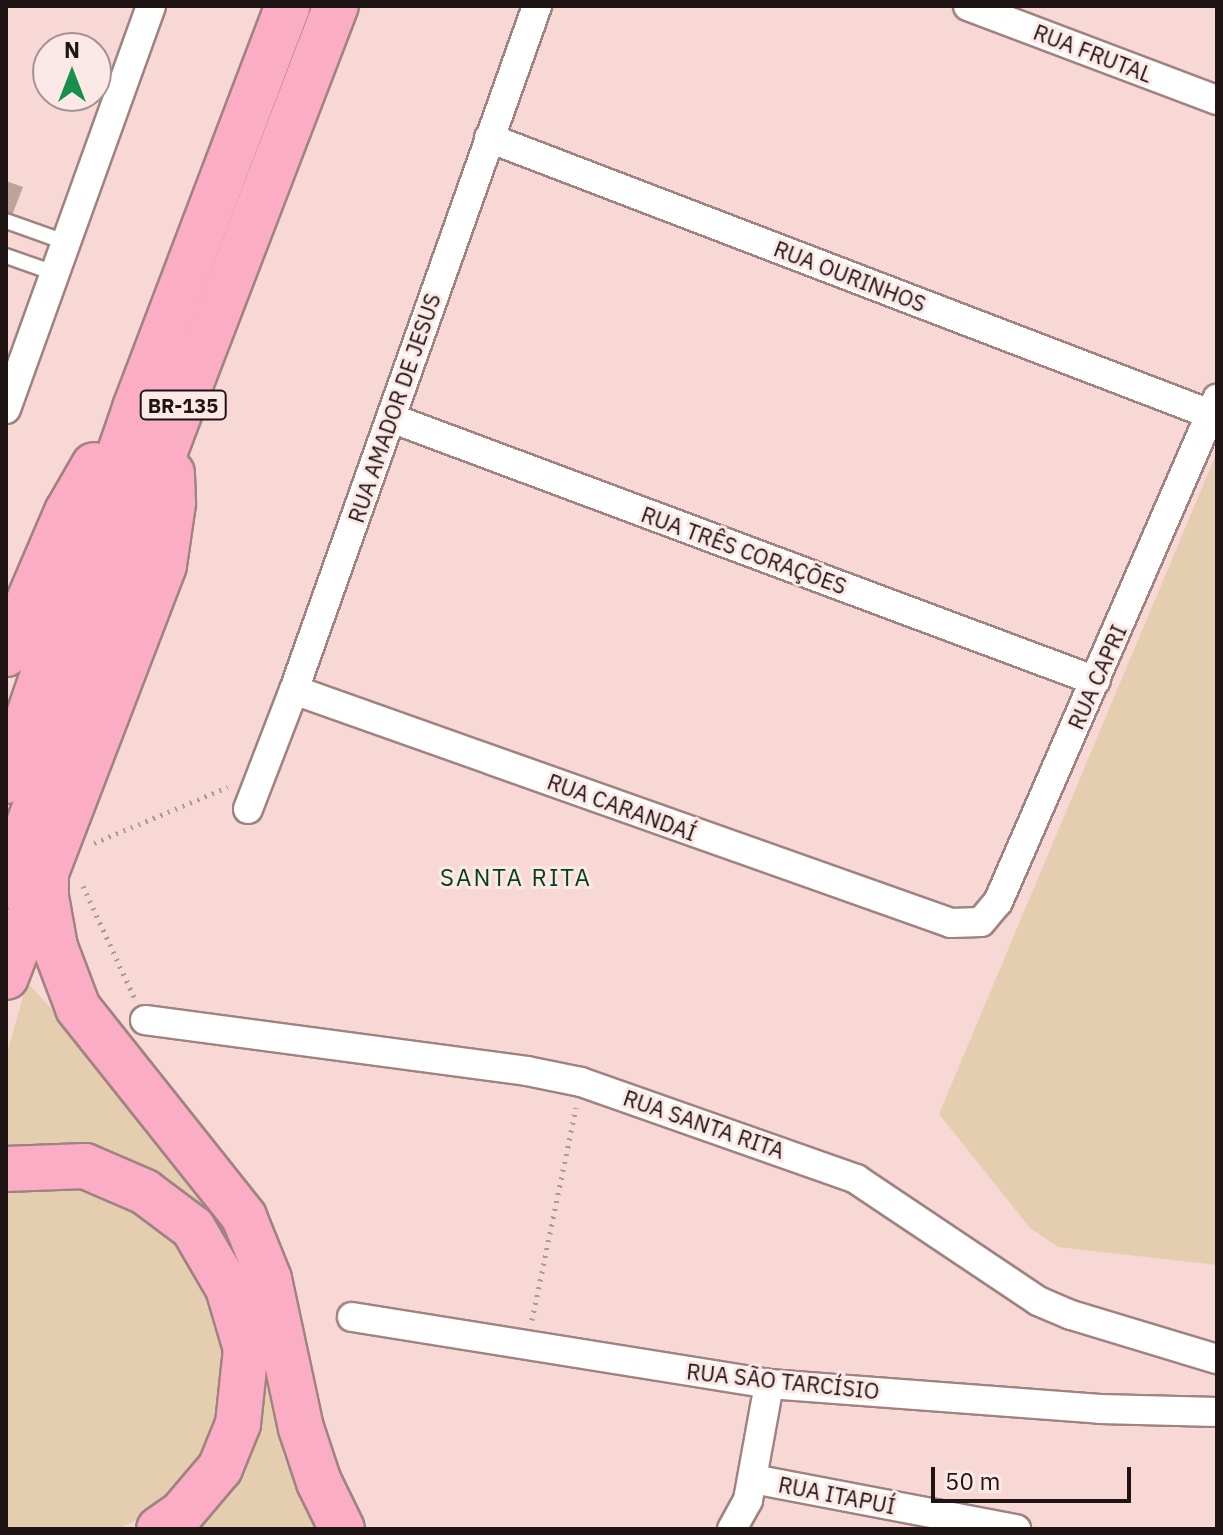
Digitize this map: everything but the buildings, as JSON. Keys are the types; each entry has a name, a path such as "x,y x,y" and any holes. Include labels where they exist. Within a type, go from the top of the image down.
{"highway":[{"name":"BR-135","path":"6,781 135,408 288,6"},
{"name":"BR-135","path":"6,886 171,435 336,6"},
{"path":"6,654 67,512 98,457 135,408"},
{"path":"6,977 64,874 164,565 173,503 171,435"},
{"path":"64,874 46,897 55,947 78,1008 244,1217 269,1279 301,1428 319,1482 342,1529"},
{"path":"6,1169 85,1166 145,1192 193,1228 228,1288 246,1349 238,1424 220,1468 182,1513 159,1529"}],"street":[{"path":"6,409 151,6"},
{"name":"RUA AMADOR DE JESUS","path":"248,809 294,690 537,6"},
{"name":"RUA FRUTAL","path":"968,6 1217,100"},
{"name":"RUA OURINHOS","path":"489,138 1214,406"},
{"name":"RUA CAPRI","path":"951,923 981,922 990,914 1096,681 1214,406"},
{"name":"RUA TRÊS CORAÇÕES","path":"391,418 1096,681"},
{"name":"RUA CARANDAÍ","path":"294,690 951,923"},
{"name":"RUA SANTA RITA","path":"145,1020 527,1071 581,1082 856,1179 1038,1301 1084,1319 1217,1359"},
{"name":"RUA SÃO TARCÍSIO","path":"352,1317 769,1384 1100,1409 1217,1412"},
{"path":"752,1529 750,1490 769,1384"},
{"path":"732,1529 750,1490"},
{"name":"RUA ITAPUÍ","path":"750,1490 1016,1529"}],"lane":[{"path":"6,221 68,243"},
{"path":"6,256 57,274"}],"path":[{"path":"92,844 263,773"},
{"path":"64,874 84,895 145,1020"},
{"path":"527,1345 581,1082"}],"shaded area":[{"path":"1217,452 1217,1265 1058,1247 1030,1228 939,1114"},
{"path":"27,982 124,1089 231,1230 276,1392 283,1455 315,1529 192,1529 212,1513 236,1471 224,1245 6,1147 6,1057"},
{"path":"68,1183 126,1202 165,1229 196,1266 225,1325 224,1392 210,1457 160,1509 118,1529 6,1529 6,1192"}],"district":[{"name":"SANTA RITA","path":"516,878"}]}
